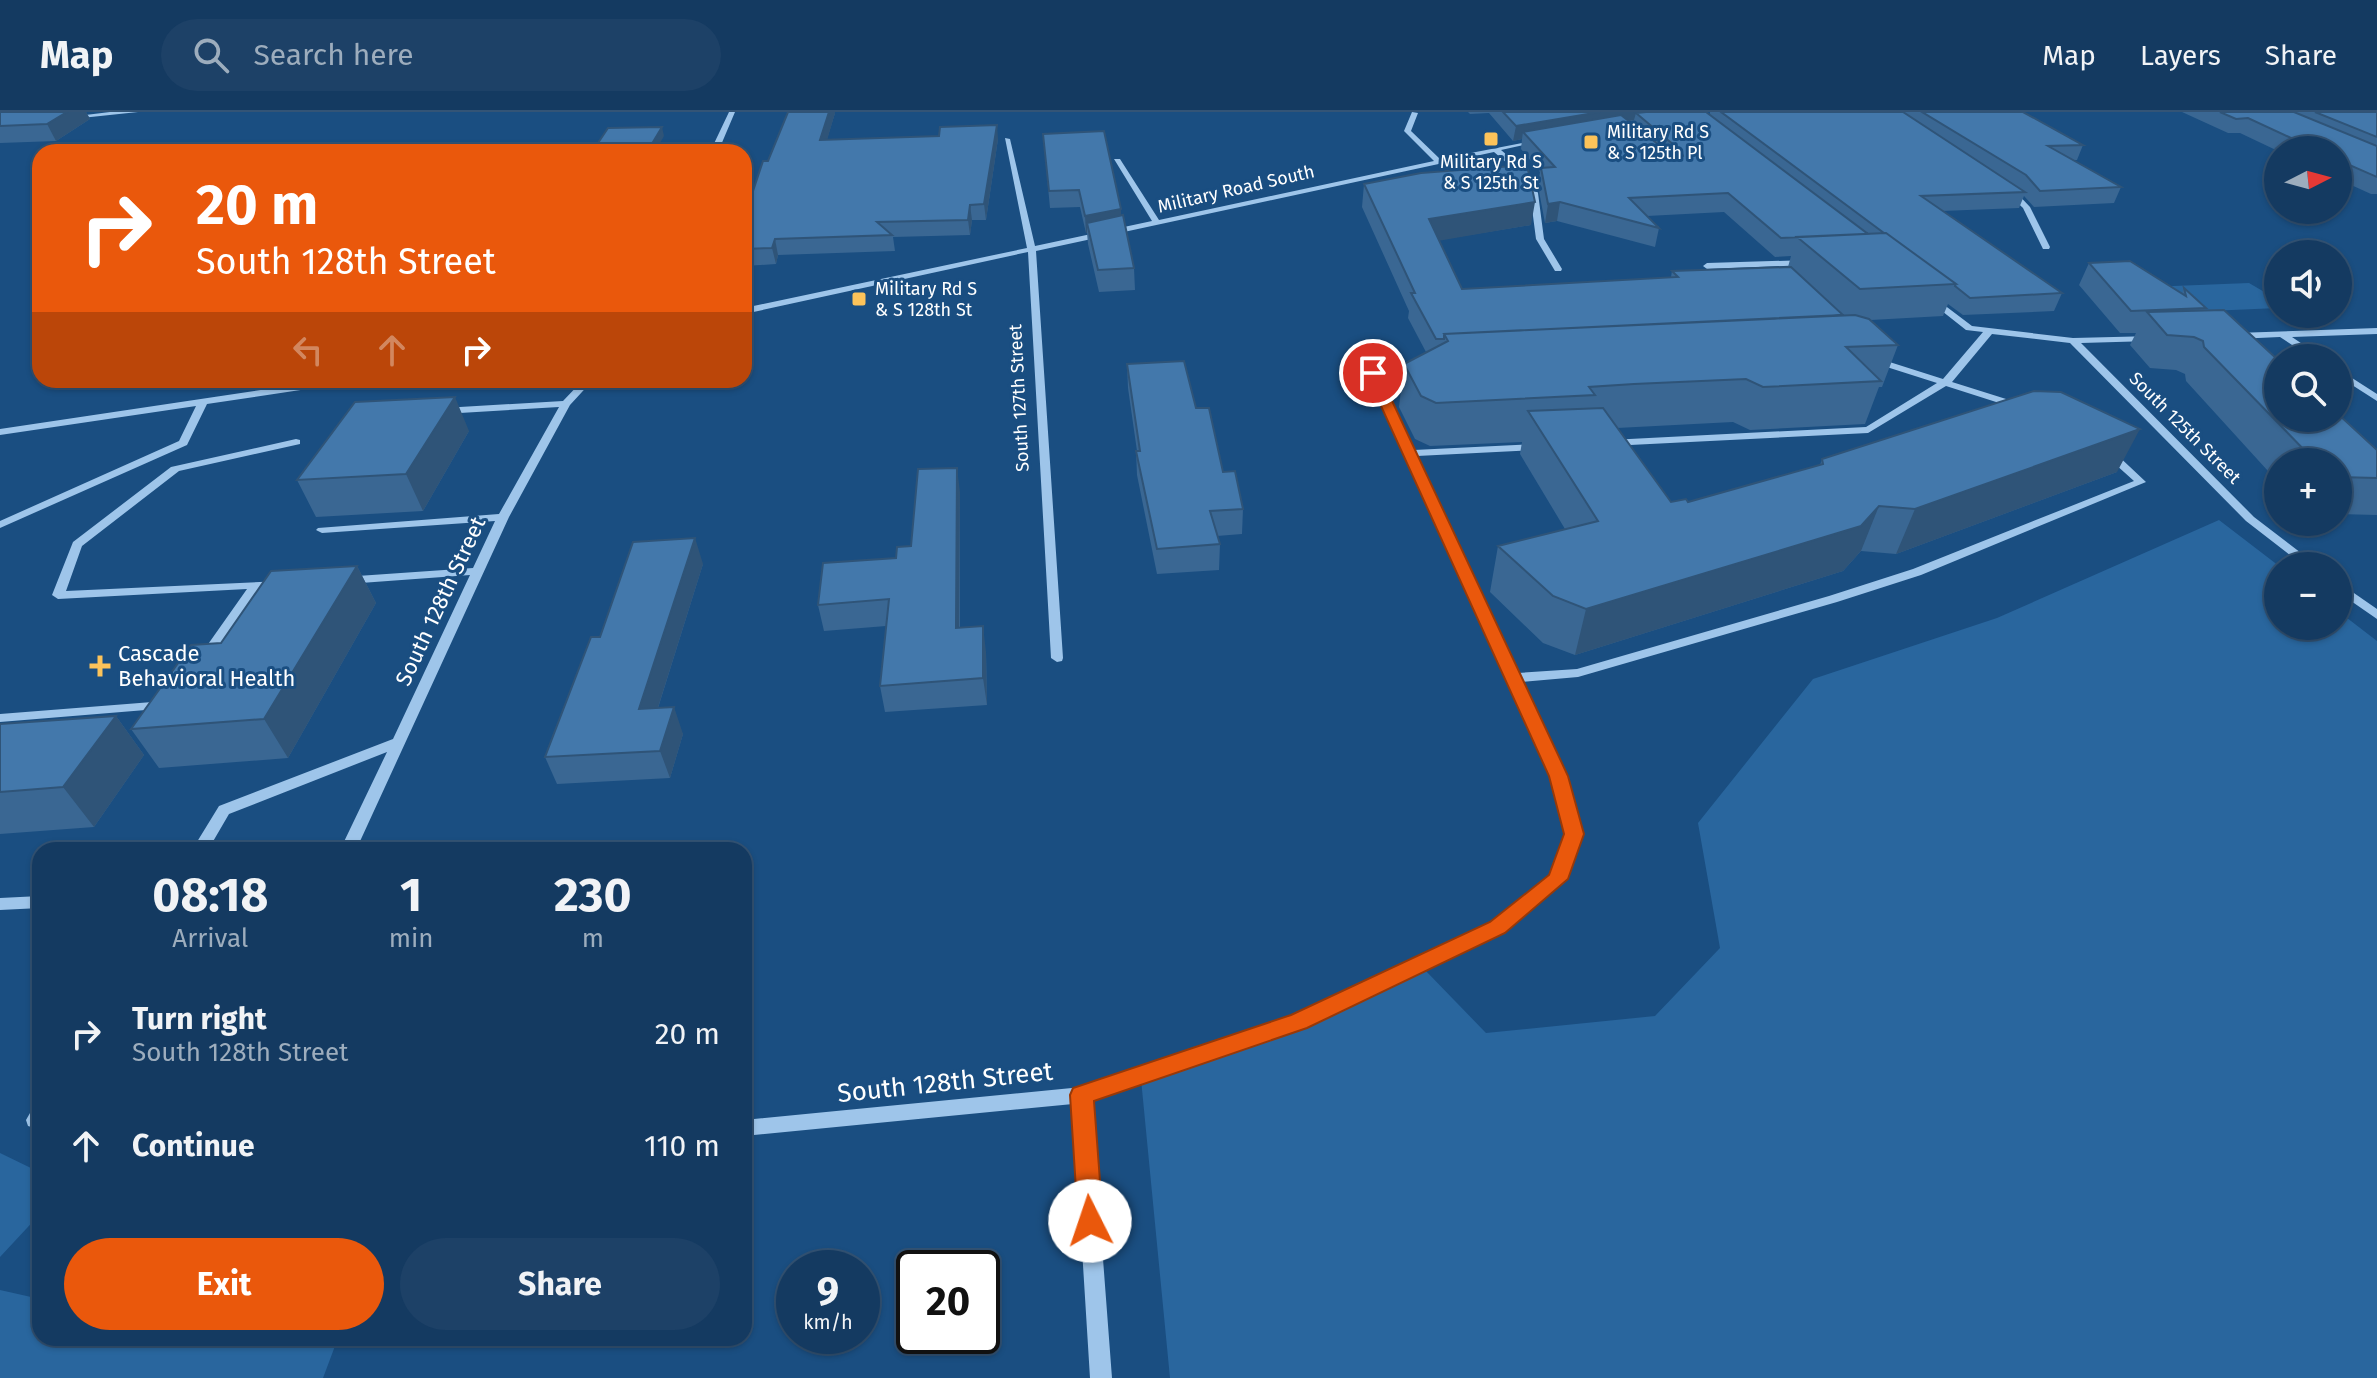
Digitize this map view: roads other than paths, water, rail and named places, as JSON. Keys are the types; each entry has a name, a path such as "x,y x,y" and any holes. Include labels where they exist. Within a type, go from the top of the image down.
{"street":[{"path":"57,117 135,112"},
{"path":"718,144 732,112"},
{"path":"1415,113 1407,131 1438,161"},
{"name":"Military Road South","path":"752,309 1554,137"},
{"name":"South 127th Street","path":"1007,139 1032,251 1057,658"},
{"path":"1495,149 1524,174 1534,193 1540,239 1558,269"},
{"path":"1117,161 1157,223"},
{"path":"2003,186 2026,207 2046,247"},
{"path":"1707,266 1816,261"},
{"path":"1924,293 1969,328 2073,341 2163,338"},
{"path":"1600,444 1868,430 1946,382 1989,331"},
{"path":"2223,336 2377,331"},
{"path":"2283,335 2297,344"},
{"name":"South 125th Street","path":"2073,341 2250,519 2294,552"},
{"path":"1857,355 2035,412"},
{"name":"South 128th Street","path":"752,1127 1082,1095 1299,1022 1497,927 1558,879 1574,834 1559,776 1373,373 1435,370"},
{"path":"2352,381 2377,398"},
{"path":"0,432 295,388"},
{"name":"South 128th Street","path":"352,842 503,517 566,404 581,388"},
{"path":"175,469 183,443 203,402"},
{"path":"432,411 566,404"},
{"path":"287,583 58,595 77,544 175,469 296,442"},
{"path":"0,525 183,443"},
{"path":"1514,678 1578,673 1833,599 1917,572 2141,482 2100,445"},
{"path":"1410,453 1552,446"},
{"path":"322,530 503,517"},
{"path":"335,580 479,571"},
{"path":"196,669 256,585"},
{"path":"2352,596 2377,615"},
{"path":"0,718 171,705 179,693"},
{"path":"205,842 224,810 398,742"},
{"path":"0,904 32,902"},
{"path":"1082,1095 1101,1378"}],"place":[{"name":"Military Rd S & S 125th St","path":"1491,139"},
{"name":"Military Rd S & S 125th Pl","path":"1591,142"},
{"name":"Military Rd S & S 128th St","path":"859,299"},
{"name":"Cascade Behavioral Health","path":"100,666"}]}
